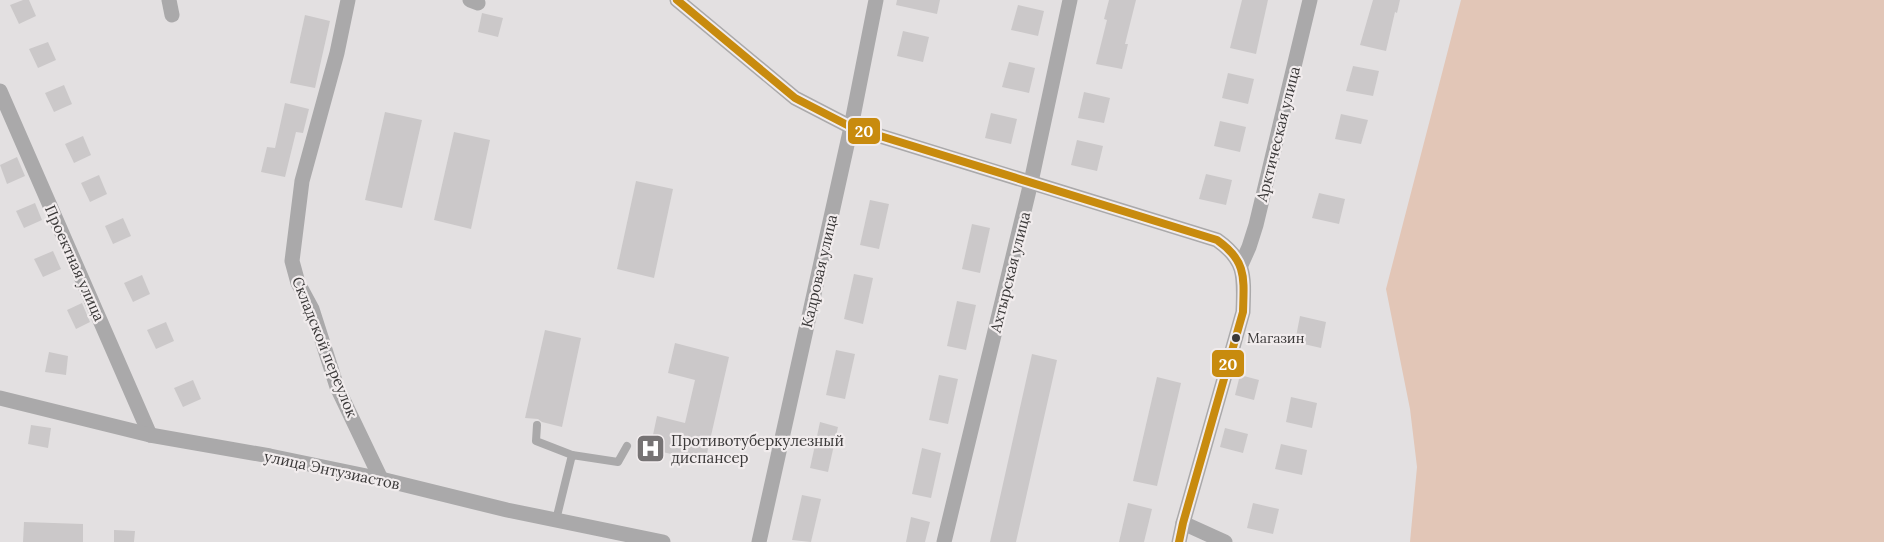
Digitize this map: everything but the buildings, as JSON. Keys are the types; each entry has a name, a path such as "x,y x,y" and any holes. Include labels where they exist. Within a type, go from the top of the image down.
{"street":[{"name":"Складской переулок","path":"348,0 337,53 302,181 292,261 298,283 312,309 338,387 381,479"},
{"path":"677,0 795,98 851,127 1217,240 1232,250 1241,266 1244,287 1243,312 1179,542"},
{"name":"Кадровая улица","path":"759,542 851,127 876,0"},
{"name":"Ахтырская улица","path":"945,542 1031,182 1070,0"},
{"name":"Арктическая улица","path":"1241,266 1256,225 1310,0"},
{"name":"Проектная улица","path":"0,92 150,435"},
{"name":"улица Энтузиастов","path":"0,398 150,435 270,456 381,479 507,510 663,542"},
{"path":"1183,523 1225,542"}],"lane":[{"path":"537,425 536,441 572,455 618,462 627,446"},
{"path":"556,520 572,455"}],"shaded area":[{"path":"1461,0 1884,0 1884,542 1410,542 1417,467 1410,409 1386,289"}],"transit line":[{"name":"20","path":"677,0 795,98 851,127 1217,240 1234,255 1242,271 1243,312 1179,542"}],"place":[{"name":"Магазин","path":"1236,338"},
{"name":"Противотуберкулезный диспансер","path":"650,449"}]}
